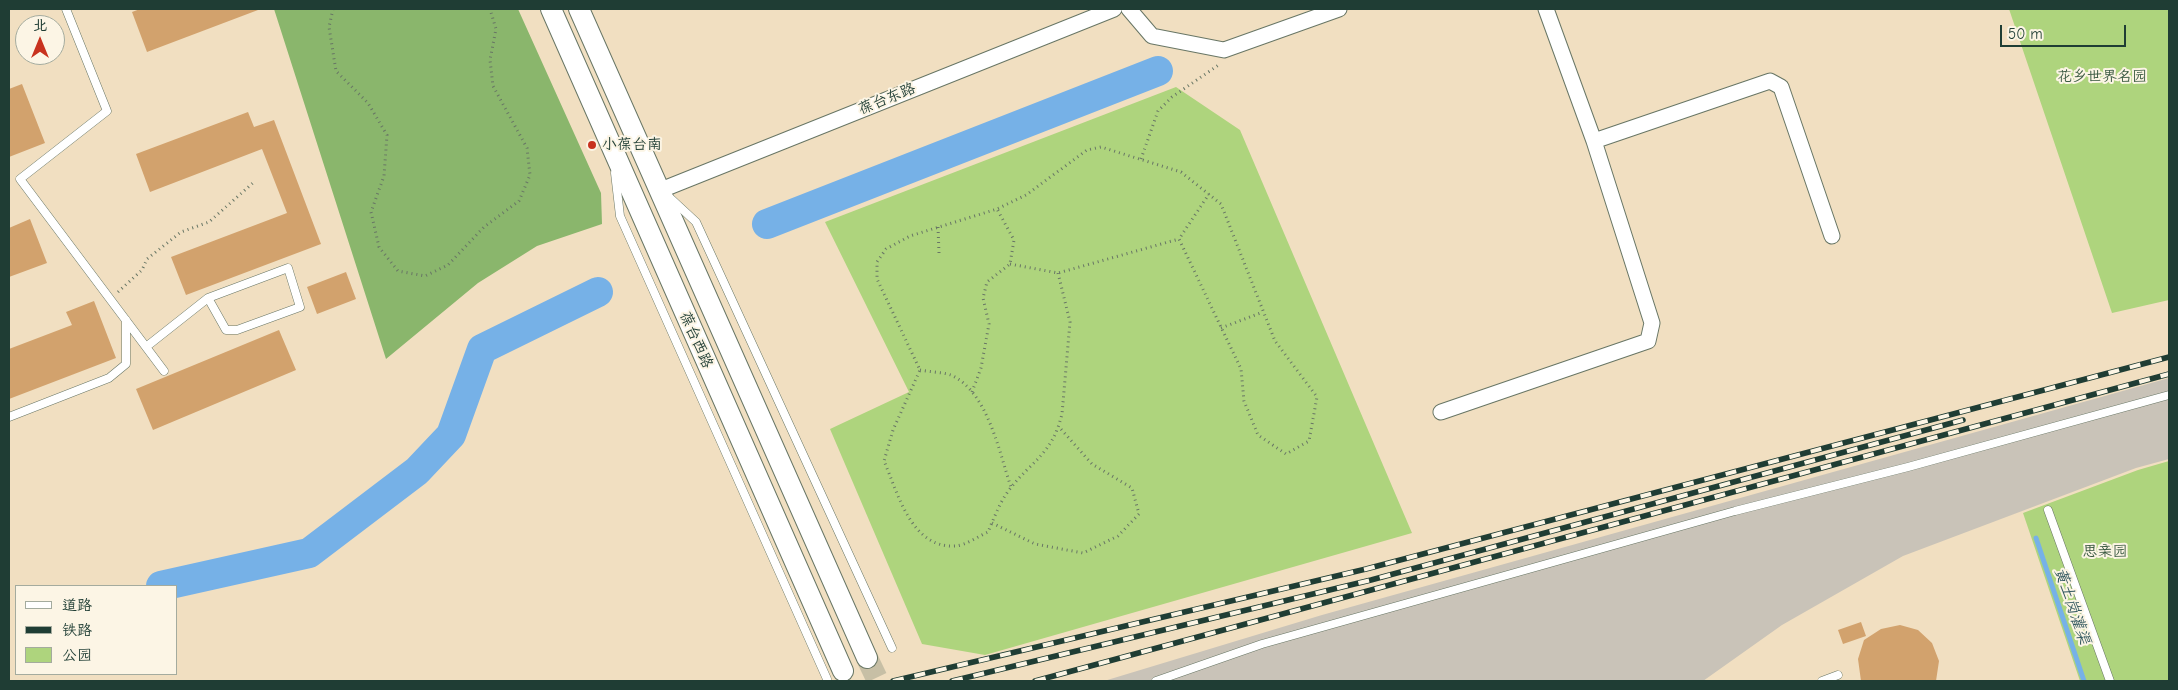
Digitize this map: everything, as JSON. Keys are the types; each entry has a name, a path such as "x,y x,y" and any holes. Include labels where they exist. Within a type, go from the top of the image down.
{"street":[{"name":"葆台西路","path":"551,9 835,675"},
{"name":"葆台西路","path":"579,9 661,190 867,658"},
{"name":"葆台东路","path":"661,190 1114,9"},
{"path":"1129,9 1152,36 1224,50 1339,9"},
{"path":"1440,412 1648,341 1652,323 1594,141 1546,9"},
{"path":"1594,141 1770,81 1781,87 1832,236"}],"lane":[{"path":"66,9 107,111 20,179 164,372"},
{"path":"661,190 696,222 892,648"},
{"path":"146,347 208,298 288,268 300,307 237,330 226,330 208,298"},
{"path":"9,417 109,378 120,369 126,364 126,320"},
{"path":"1156,681 1262,644 1735,511 1908,467 2169,395"},
{"path":"2048,510 2110,681"},
{"path":"1822,681 1838,675"}],"path":[{"path":"333,9 329,27 336,71 368,102 386,136 384,176 372,212 379,247 398,271 425,276 448,265 484,227 519,201 530,175 527,148 493,86 490,60 496,29 490,9"},
{"path":"1141,160 1158,112 1172,97 1222,62"},
{"path":"920,370 876,279 877,262 886,249 910,236 997,208 1026,195 1087,150 1101,147 1181,172 1221,204 1275,341 1317,397 1310,441 1286,454 1258,435 1244,401 1241,369 1179,239"},
{"path":"110,299 142,270 147,259 181,232 209,222 254,182"},
{"path":"1010,264 1058,273 1179,239 1209,194"},
{"path":"972,392 981,368 989,324 983,298 987,282 1010,264 1014,240 997,208"},
{"path":"938,227 939,253"},
{"path":"920,370 893,430 884,461 913,527 935,544 957,546 988,532 1011,488 1046,452 1059,427 1062,414 1070,322 1058,273"},
{"path":"1221,328 1263,312"},
{"path":"920,370 951,375 972,392 984,406 1011,488"},
{"path":"992,523 1035,544 1083,553 1118,536 1140,514 1132,488 1092,464 1059,427"}],"shaded area":[{"path":"2169,378 2169,459 2136,468 1903,556 1782,625 1703,681 1104,681 1322,615"}],"green space":[{"path":"274,9 518,9 601,193 602,224 537,246 478,283 386,359"},
{"name":"花乡世界名园","path":"2009,9 2169,9 2169,300 2112,313"},
{"path":"1176,87 1240,130 1412,533 985,655 922,644 830,429 909,392 825,222"},
{"name":"思亲园","path":"2169,461 2169,681 2080,681 2023,513 2138,470"}],"building":[{"path":"140,9 258,10 147,52 132,12"},
{"path":"22,84 45,143 9,157 9,89"},
{"path":"248,112 254,127 274,120 321,244 186,295 171,257 287,213 262,149 150,192 136,154"},
{"path":"30,219 47,263 9,277 9,228"},
{"path":"346,272 356,299 317,314 307,287"},
{"path":"94,301 116,358 9,399 9,349 72,325 66,312"},
{"path":"279,330 296,370 153,430 136,389"},
{"path":"1861,622 1866,636 1843,644 1838,630"},
{"path":"1900,625 1918,630 1932,643 1939,661 1936,681 1861,681 1858,659 1864,640 1881,629"}],"waterway":[{"path":"767,224 1158,71"},
{"path":"165,585 309,553 417,471 451,435 482,349 598,292"},
{"name":"黄土岗灌渠","path":"2036,538 2084,681"}],"tunnel":[{"path":"867,658 878,681"}],"railway":[{"path":"893,681 1366,569 2169,357"},
{"path":"1035,681 2169,374"},
{"path":"952,681 1371,580 1963,420"}],"place":[{"name":"小葆台南","path":"592,145"}]}
